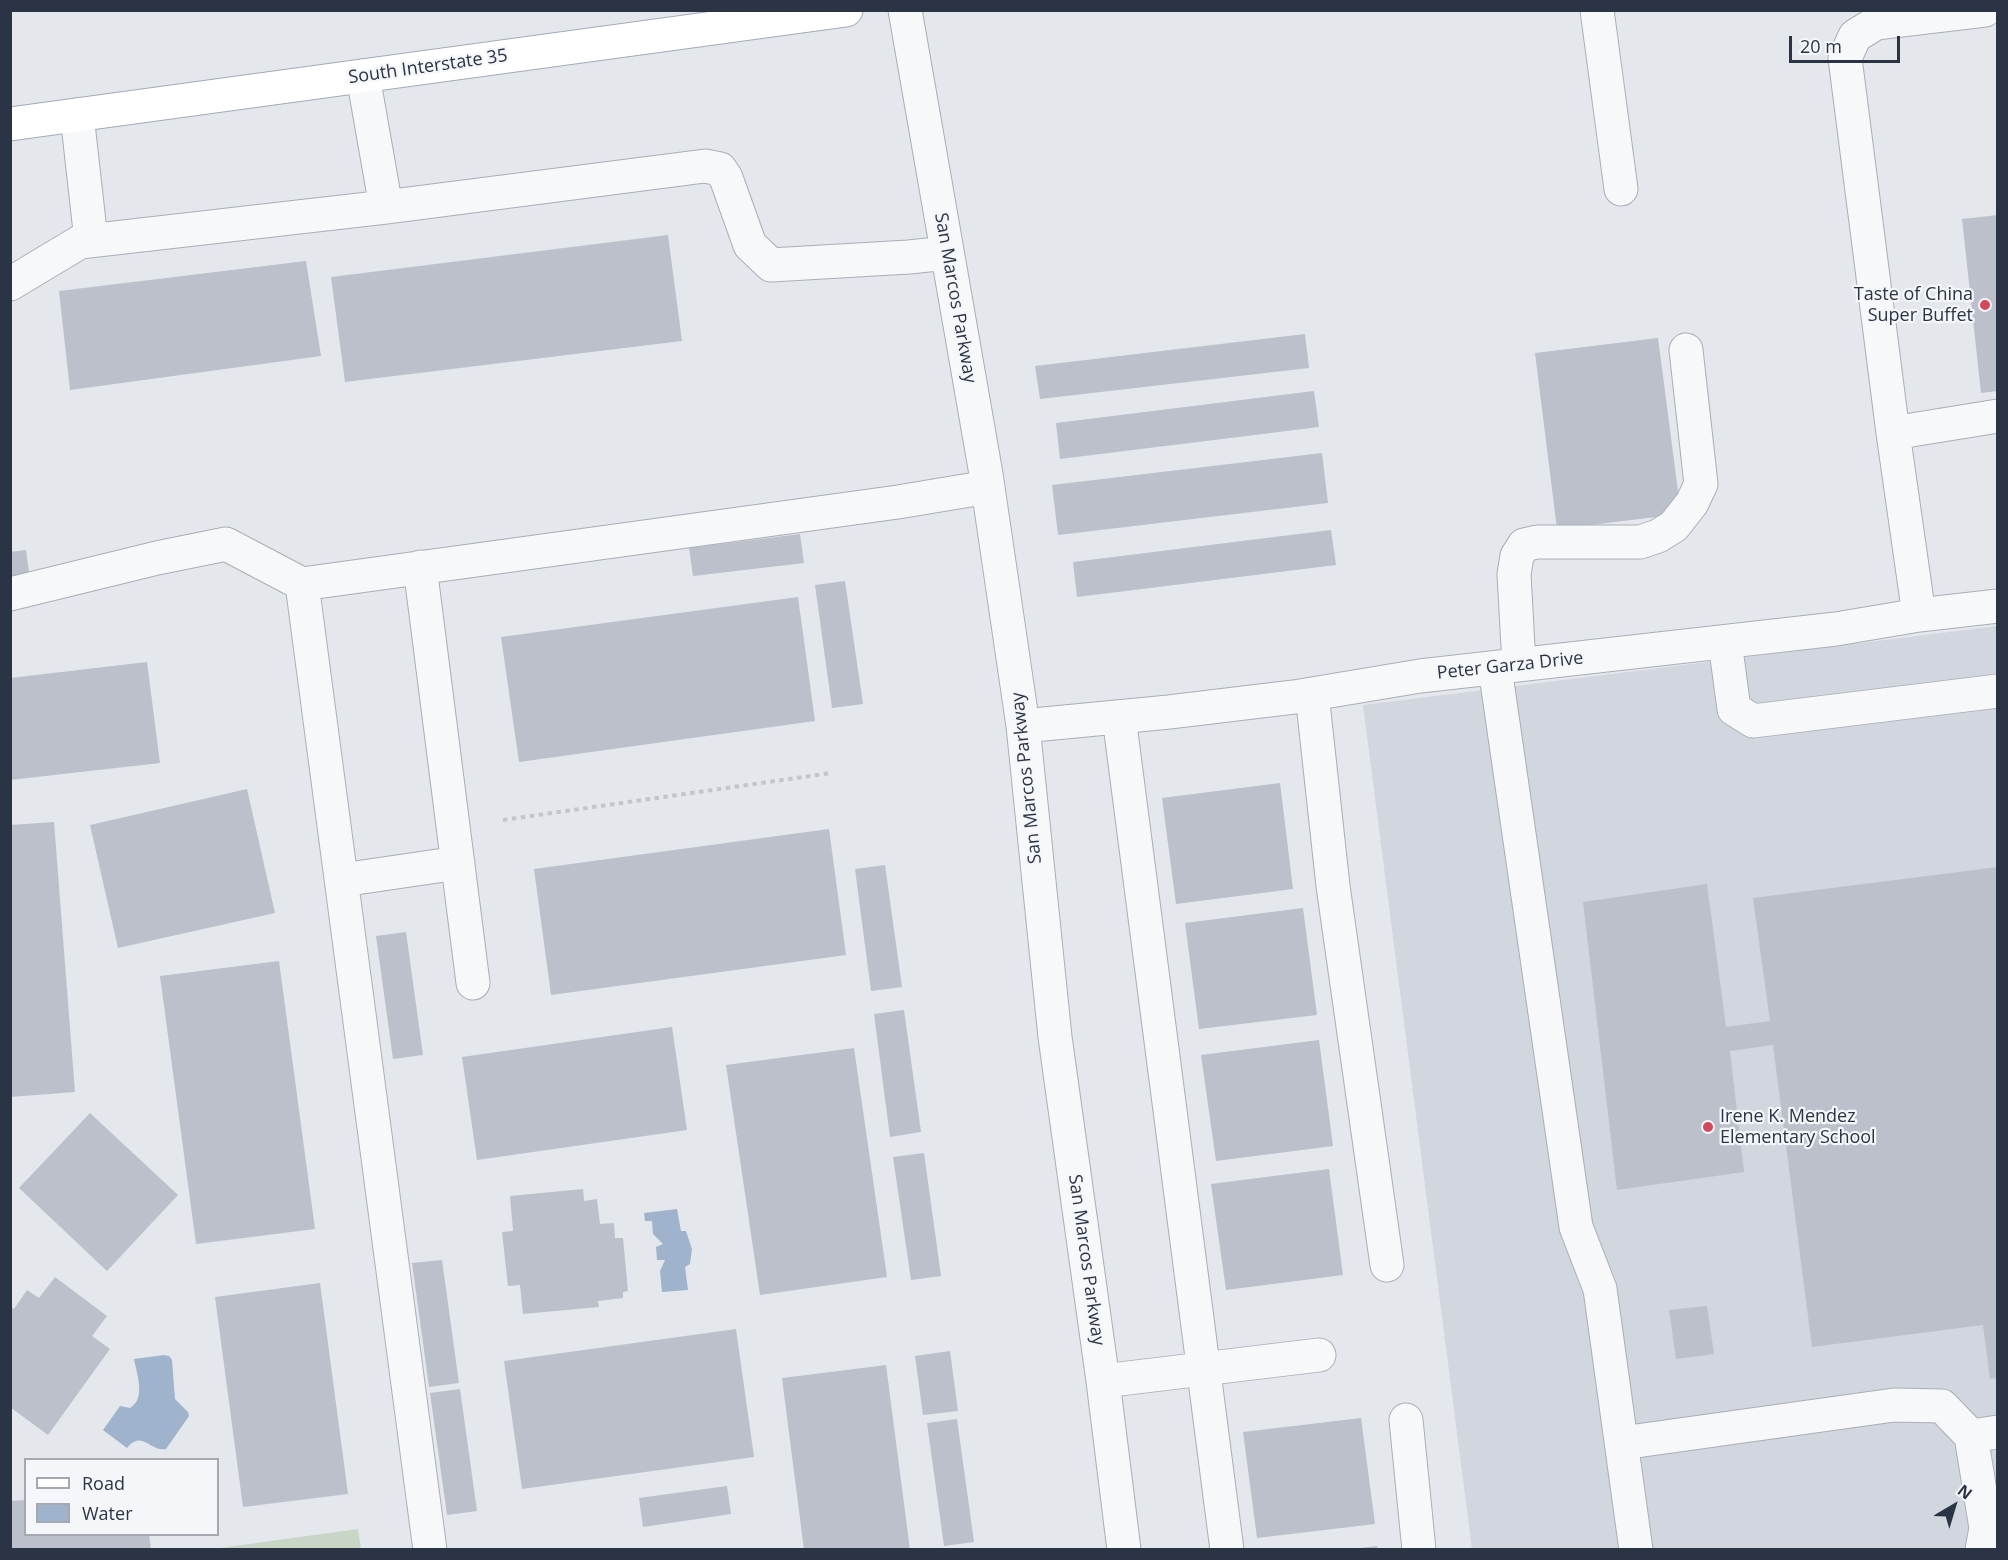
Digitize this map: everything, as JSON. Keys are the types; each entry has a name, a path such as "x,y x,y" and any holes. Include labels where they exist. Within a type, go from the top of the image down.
{"main road":[{"name":"South Interstate 35","path":"10,124 846,10"}],"street":[{"name":"San Marcos Parkway","path":"905,10 988,487 1023,726 1055,1037 1124,1550"},
{"path":"1597,10 1621,189"},
{"path":"1918,615 1845,58 1855,36 1876,23 1985,10"},
{"path":"363,76 386,207"},
{"path":"78,115 92,240"},
{"path":"10,284 80,242 386,207 705,166 720,169 726,178 750,245 771,265 947,253"},
{"path":"1635,1541 1600,1289 1576,1227 1507,667 1514,574 1517,556 1524,545 1537,542 1640,542 1658,536 1674,526 1692,503 1701,484 1686,350"},
{"path":"1893,433 1998,416"},
{"path":"10,594 157,558 226,544 302,584 909,500 988,487"},
{"path":"420,567 473,983"},
{"path":"302,584 430,1550"},
{"name":"Peter Garza Drive","path":"1023,726 1169,712 1312,694 1420,676 1836,629 1918,615 1998,606"},
{"path":"1725,642 1734,709 1753,721 1998,691"},
{"path":"1312,694 1333,886 1387,1265"},
{"path":"1119,717 1227,1550"},
{"path":"342,880 458,863"},
{"path":"1103,1381 1319,1355"},
{"path":"1622,1443 1894,1406 1942,1406 1984,1434 1979,1489 1986,1528 1982,1550"},
{"path":"1406,1420 1419,1550"}],"path":[{"path":"503,820 831,773"}],"shaded area":[{"name":"Irene K. Mendez Elementary School","path":"1997,626 1997,1549 1472,1549 1363,705"}],"green space":[{"path":"358,1529 361,1549 213,1549"}],"water":[{"path":"677,1209 681,1231 686,1231 692,1249 690,1264 685,1267 688,1290 662,1292 660,1271 665,1260 657,1260 656,1247 663,1244 653,1234 652,1221 645,1221 644,1213"},
{"path":"169,1356 172,1360 175,1399 189,1416 166,1449 160,1449 142,1441 132,1443 127,1448 103,1430 120,1406 130,1408 138,1398 139,1386 134,1359"}],"building":[{"name":"Taste of China Super Buffet","path":"1998,215 1998,391 1981,393 1962,219"},
{"path":"668,235 682,341 345,382 331,277"},
{"path":"306,261 321,356 70,390 59,291"},
{"path":"1305,334 1309,368 1040,399 1035,366"},
{"path":"1658,338 1681,514 1557,529 1535,353"},
{"path":"1314,391 1319,427 1060,459 1056,423"},
{"path":"1322,453 1328,503 1058,535 1052,485"},
{"path":"1331,530 1336,565 1077,597 1073,562"},
{"path":"800,534 804,563 693,576 689,548"},
{"path":"26,550 30,580 10,583 10,552"},
{"path":"845,581 863,704 832,708 815,585"},
{"path":"798,597 815,721 519,762 501,637"},
{"path":"147,662 160,763 10,780 10,678"},
{"path":"1280,783 1293,889 1176,904 1162,798"},
{"path":"247,789 275,913 118,948 90,825"},
{"path":"54,822 75,1092 10,1097 10,825"},
{"path":"829,829 846,955 551,995 534,869"},
{"path":"885,865 902,987 871,991 855,869"},
{"path":"1998,867 1998,1378 1990,1379 1983,1325 1812,1347 1773,1045 1730,1051 1744,1172 1617,1190 1583,902 1707,884 1726,1027 1770,1021 1753,898"},
{"path":"1303,908 1317,1015 1199,1029 1185,923"},
{"path":"406,932 423,1055 393,1059 376,936"},
{"path":"279,961 315,1229 196,1244 160,976"},
{"path":"904,1010 921,1132 890,1137 874,1014"},
{"path":"672,1027 687,1130 477,1160 462,1057"},
{"path":"1319,1040 1333,1146 1216,1161 1201,1055"},
{"path":"854,1048 887,1277 760,1295 726,1065"},
{"path":"90,1113 178,1195 107,1271 19,1188"},
{"path":"924,1153 941,1276 911,1280 893,1157"},
{"path":"1329,1169 1343,1275 1226,1290 1211,1184"},
{"path":"583,1189 584,1201 597,1199 600,1224 614,1223 615,1238 623,1238 628,1291 623,1292 623,1298 598,1301 599,1307 523,1314 520,1285 508,1286 502,1232 513,1231 510,1196"},
{"path":"442,1260 459,1383 429,1387 412,1263"},
{"path":"55,1277 107,1316 92,1336 110,1349 48,1435 10,1407 10,1306 14,1309 27,1290 39,1298"},
{"path":"320,1283 348,1494 243,1507 215,1297"},
{"path":"1707,1306 1714,1354 1676,1359 1669,1310"},
{"path":"736,1329 754,1457 522,1489 504,1361"},
{"path":"950,1351 958,1411 923,1415 915,1356"},
{"path":"886,1365 910,1550 804,1550 782,1378"},
{"path":"460,1389 477,1511 447,1515 430,1393"},
{"path":"1361,1418 1375,1524 1257,1538 1243,1432"},
{"path":"957,1419 974,1542 944,1546 927,1423"},
{"path":"727,1486 731,1514 643,1527 639,1498"},
{"path":"24,1500 24,1536 149,1536 151,1550 10,1550 10,1501"},
{"path":"1377,1546 1378,1550 1360,1550 1360,1548"}],"place":[{"name":"Taste of China Super Buffet","path":"1985,305"},
{"name":"Irene K. Mendez Elementary School","path":"1708,1127"}]}
